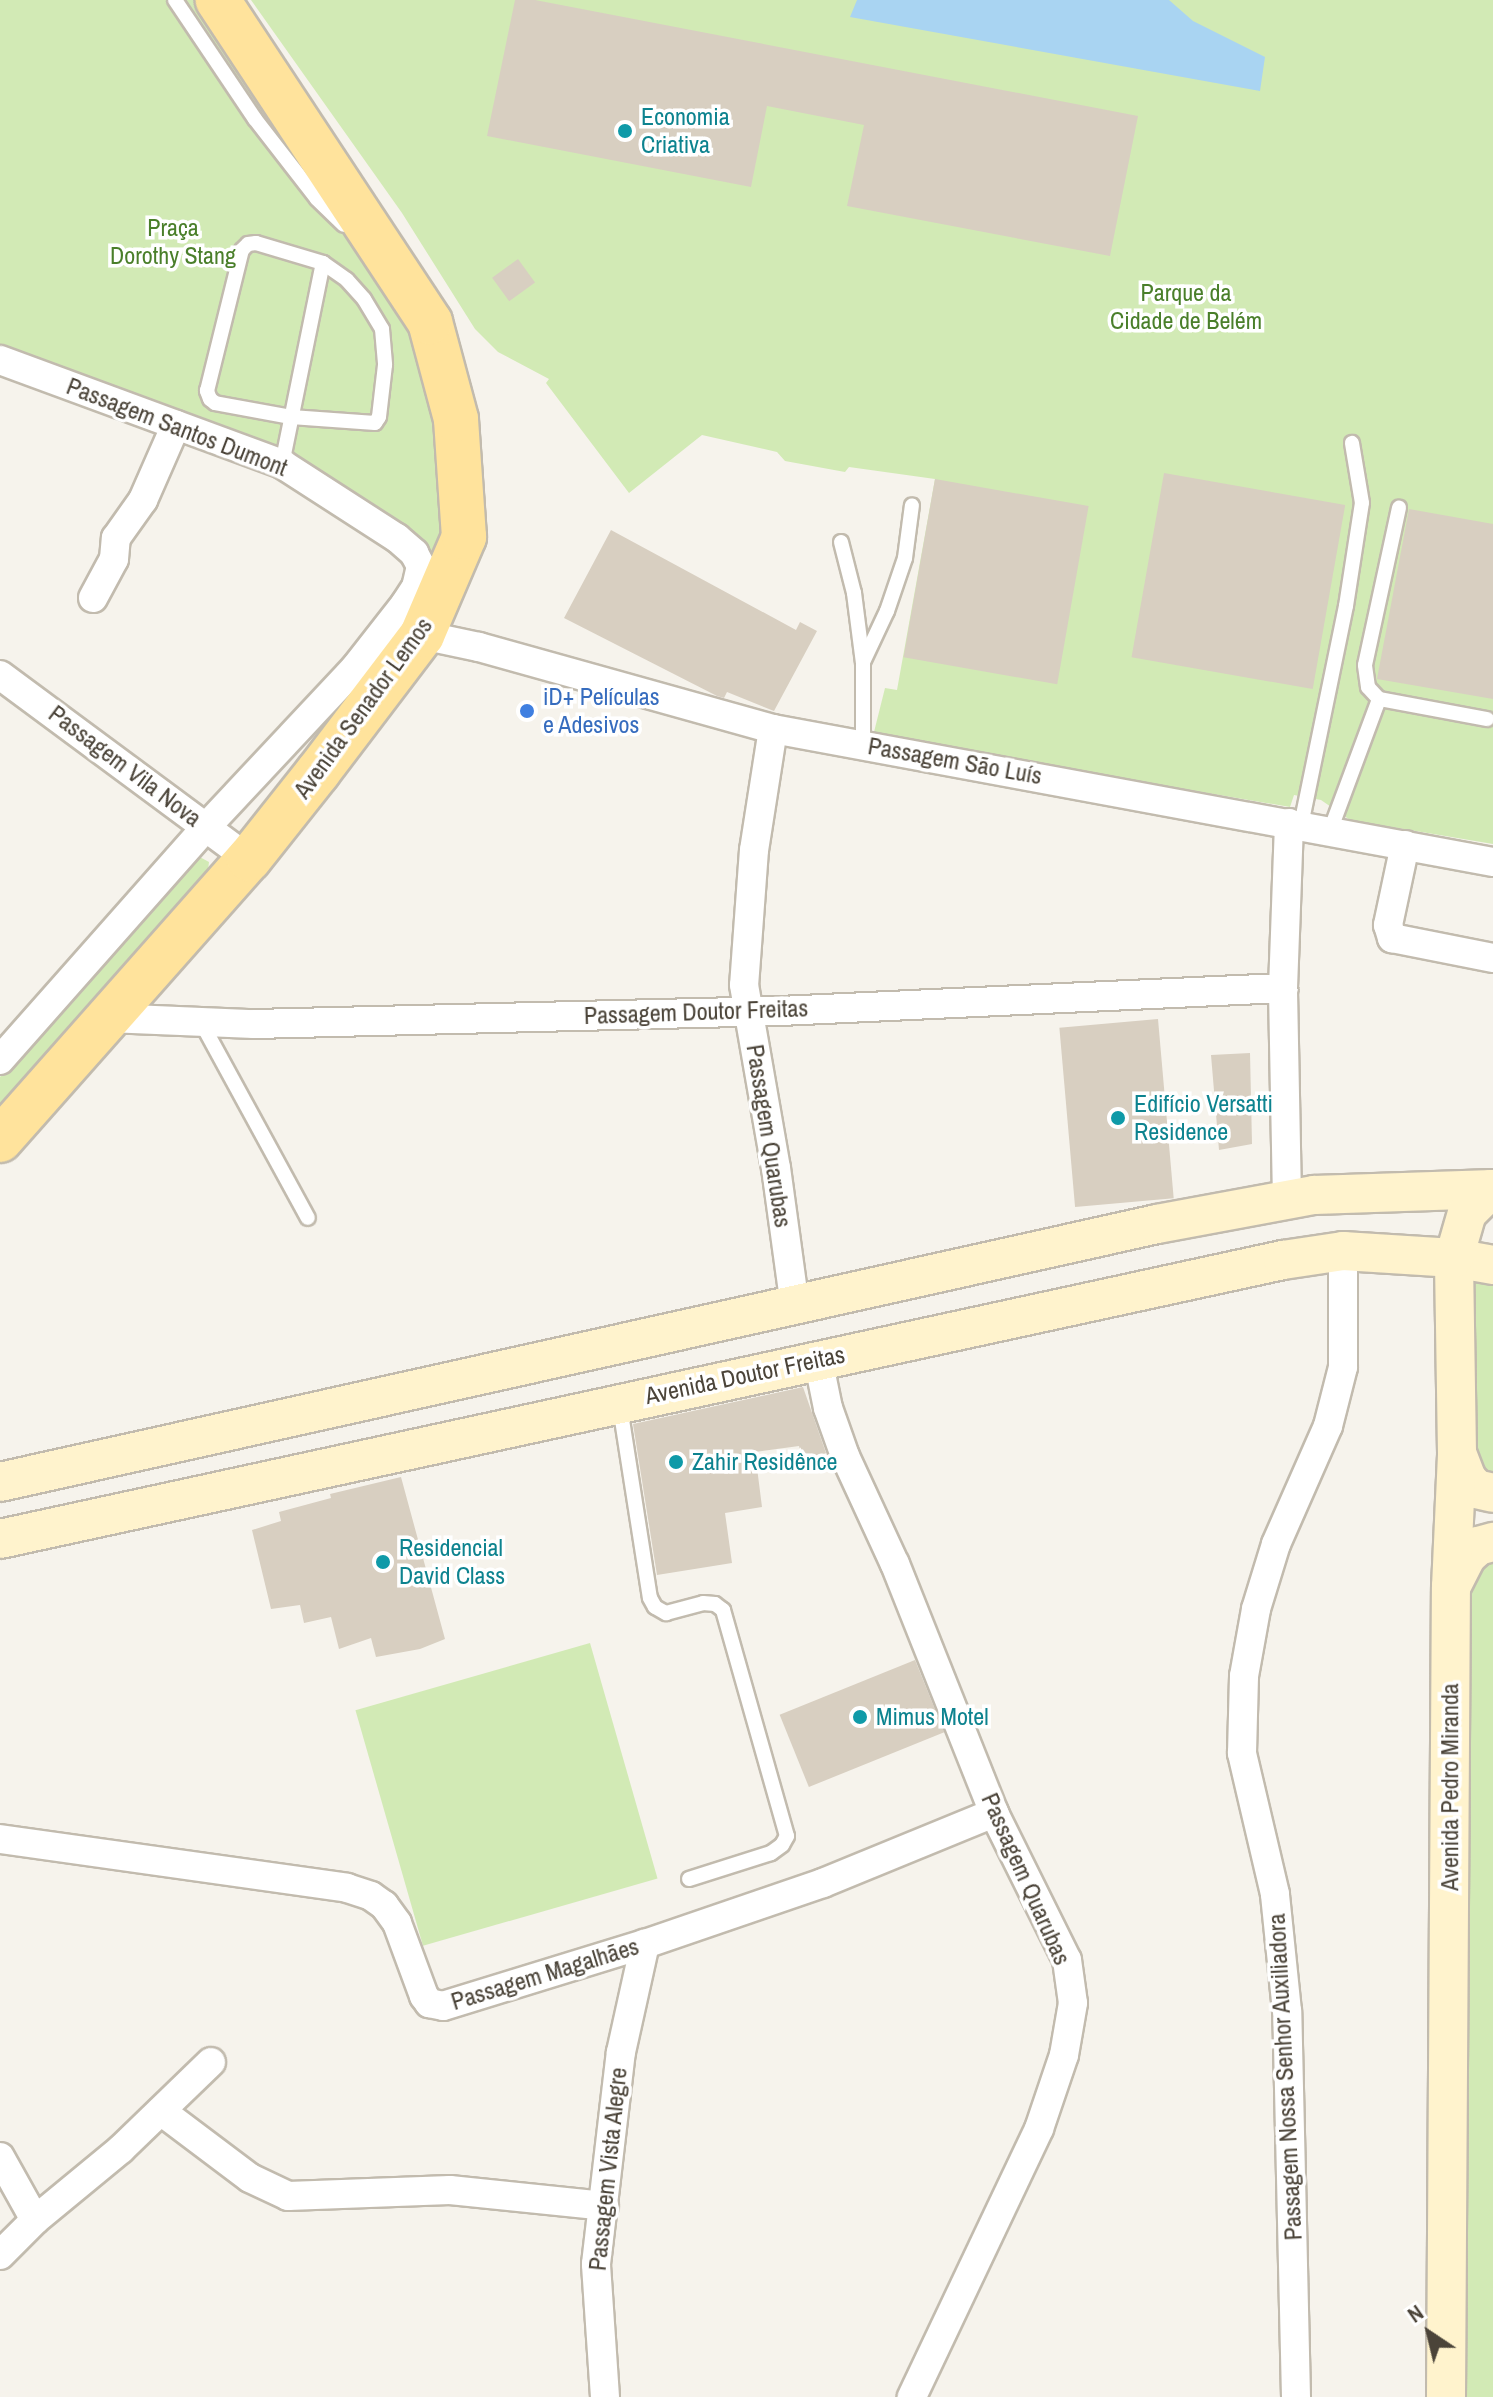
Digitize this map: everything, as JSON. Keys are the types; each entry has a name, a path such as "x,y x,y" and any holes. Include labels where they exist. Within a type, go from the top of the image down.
{"main road":[{"name":"Avenida Senador Lemos","path":"0,1140 249,859 422,635 458,551 465,519 456,419 430,322 218,0"},
{"path":"0,1482 1157,1224 1287,1199 1414,1190 1492,1189"},
{"name":"Avenida Pedro Miranda","path":"1446,2397 1451,1587 1457,1453 1454,1258 1467,1213 1492,1189"},
{"name":"Avenida Doutor Freitas","path":"0,1539 1283,1260 1343,1251 1454,1258 1493,1265"},
{"path":"205,1437 200,1448 200,1471 210,1493"},
{"path":"1457,1453 1467,1479 1476,1489 1493,1493"},
{"path":"109,1457 122,1482 121,1512"},
{"path":"1451,1587 1467,1556 1478,1546 1493,1542"}],"street":[{"name":"Passagem Santos Dumont","path":"0,360 282,464 397,538 414,553 421,566"},
{"path":"93,598 114,559 116,538 143,500 176,425"},
{"name":"Avenida Senador Lemos","path":"0,1060 206,827 355,668 411,595 421,566"},
{"name":"Passagem São Luís","path":"422,635 479,647 773,729 1493,862"},
{"name":"Passagem Vila Nova","path":"0,675 249,859"},
{"name":"Passagem Quarubas","path":"773,729 754,850 744,985 776,1168 795,1306"},
{"path":"1287,1199 1283,988 1295,824"},
{"path":"1405,845 1388,925 1392,938 1493,958"},
{"name":"Passagem Doutor Freitas","path":"108,1018 254,1024 748,1011 1283,988"},
{"name":"Passagem Nossa Senhor Auxiliadora","path":"1296,2397 1287,2011 1275,1894 1242,1753 1244,1676 1256,1609 1276,1544 1328,1426 1343,1367 1343,1251"},
{"name":"Passagem Quarubas","path":"818,1359 845,1456 895,1564 994,1813 1067,1960 1073,2003 1064,2055 1039,2129 912,2397"},
{"name":"Passagem Magalhães","path":"0,1839 347,1888 371,1896 384,1905 397,1923 424,1996 435,2005 443,2006 645,1944 823,1883 994,1813"},
{"name":"Passagem Vista Alegre","path":"605,2397 596,2264 621,2052 645,1944"},
{"path":"0,2255 35,2220 161,2111 211,2062"},
{"path":"161,2111 250,2178 288,2196 450,2190 604,2206"},
{"path":"0,2157 35,2220"}],"lane":[{"path":"175,0 255,119 317,199 408,286"},
{"path":"256,243 323,263 347,280 382,329 385,365 379,417 367,424 291,417 215,403 207,391 242,250 248,244 256,243"},
{"path":"282,464 323,263"},
{"path":"1295,824 1346,606 1362,503 1352,443"},
{"path":"863,663 887,611 905,558 912,505"},
{"path":"1399,508 1365,665 1368,687 1379,699 1487,719"},
{"path":"841,542 854,593 863,663 863,744"},
{"path":"1330,831 1379,699"},
{"path":"201,1022 308,1218"},
{"path":"619,1403 650,1598 655,1607 666,1613 703,1603 723,1610 787,1836 782,1845 771,1853 689,1879"}],"green space":[{"name":"Praça Dorothy Stang","path":"0,0 217,0 430,322 447,580 282,464 0,360"},
{"name":"Parque da Cidade de Belém","path":"251,0 1493,0 1493,844 1350,820 1321,800 1294,795 1290,807 873,736 885,688 897,690 935,479 849,467 845,472 785,461 777,452 702,435 629,493 546,383 549,379 498,352 475,329 402,213"},
{"path":"196,855 209,862 205,894 0,1127 0,1077"},
{"path":"1473,1276 1493,1280 1493,1475 1470,1468"},
{"path":"1448,1552 1493,1552 1493,2397 1448,2397"},
{"path":"590,1643 658,1879 423,1946 355,1710"}],"water":[{"path":"857,0 1169,0 1193,21 1265,57 1260,91 850,17"}],"building":[{"name":"Economia Criativa","path":"515,0 535,0 1138,116 1110,256 847,206 864,125 767,106 751,187 487,136"},
{"path":"518,259 535,282 509,301 492,278"},
{"path":"1164,473 1345,505 1313,689 1132,657"},
{"path":"935,479 1089,506 1057,684 904,657"},
{"path":"1409,509 1493,524 1493,699 1377,679"},
{"path":"611,530 796,630 800,622 817,631 774,711 727,692 724,698 717,696 564,618"},
{"name":"Edifício Versatti Residence","path":"1158,1019 1174,1198 1075,1207 1059,1028"},
{"path":"1250,1053 1252,1144 1219,1150 1211,1055"},
{"name":"Zahir Residênce","path":"803,1387 826,1453 803,1462 799,1446 755,1452 762,1507 725,1513 732,1563 657,1575 633,1424"},
{"path":"401,1477 445,1639 420,1649 376,1657 371,1638 339,1649 331,1617 304,1623 300,1605 271,1609 252,1530 281,1521 279,1512 331,1498 330,1494"},
{"name":"Mimus Motel","path":"915,1660 944,1732 809,1787 780,1715"}],"place":[{"name":"Economia Criativa","path":"625,131"},
{"name":"iD+ Películas e Adesivos","path":"527,711"},
{"name":"Edifício Versatti Residence","path":"1118,1118"},
{"name":"Zahir Residênce","path":"676,1462"},
{"name":"Residencial David Class","path":"383,1562"},
{"name":"Mimus Motel","path":"860,1717"}]}
